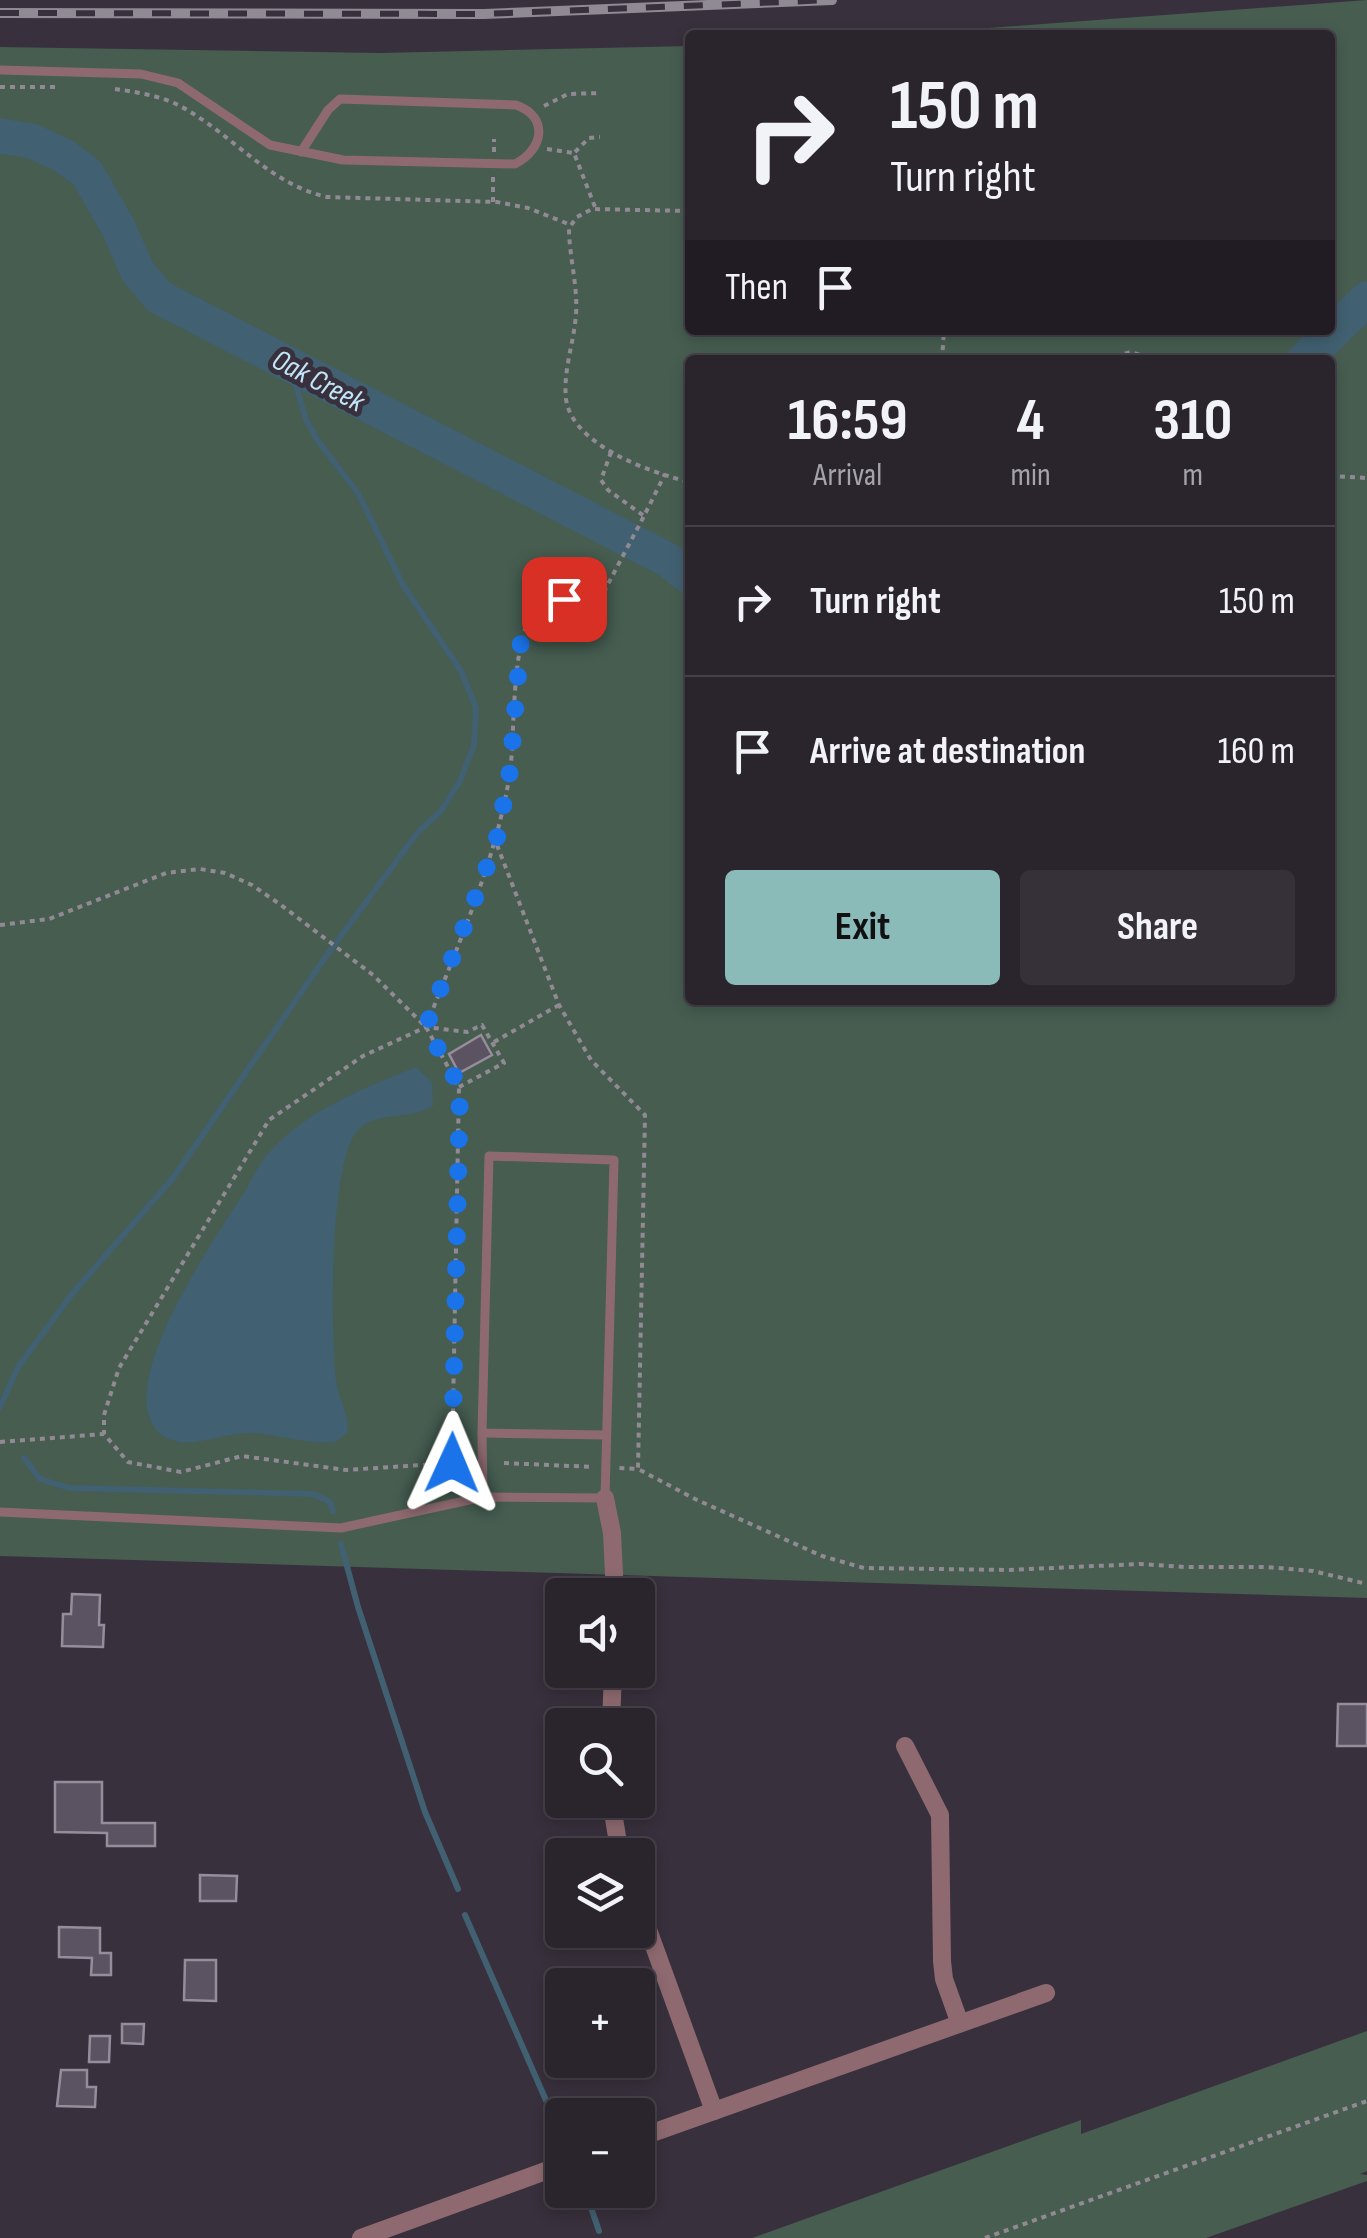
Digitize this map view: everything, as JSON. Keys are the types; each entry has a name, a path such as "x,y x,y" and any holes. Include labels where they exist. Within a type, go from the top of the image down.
{"street":[{"path":"605,1498 615,1578"},
{"path":"905,1746 940,1816 942,1961 944,1979 960,2021"},
{"path":"655,1948 714,2111"},
{"path":"655,2132 1046,1993"},
{"path":"361,2238 545,2172"}],"lane":[{"path":"0,70 141,74 178,84 270,145 301,152 343,160 515,164 537,147 538,127 534,116 516,105 340,99 328,110 301,152"},
{"path":"0,1512 341,1528 484,1497 605,1498 614,1160 489,1156 484,1497"},
{"path":"482,1433 606,1434"}],"path":[{"path":"534,116 540,108 568,94 601,93"},
{"path":"574,153 589,138 600,137"},
{"path":"537,147 574,153"},
{"path":"574,153 596,209"},
{"path":"685,211 596,209 577,217 569,228 577,311 566,373 566,403 581,432 611,452 685,480"},
{"path":"611,452 601,480 608,490 644,516"},
{"path":"426,1027 496,843 510,771 521,640 531,617 547,604 564,599 598,603 664,474"},
{"path":"1335,476 1367,478"},
{"path":"0,925 49,919 166,873 200,869 225,873 252,884 373,975 426,1027 460,1087 452,1463"},
{"path":"492,1043 560,1005"},
{"path":"460,1087 504,1063 482,1025 467,1032 426,1027 363,1056 269,1120 119,1368 104,1415 104,1434 128,1462 180,1472 242,1456 346,1470 472,1462"},
{"path":"0,1442 104,1434"},
{"path":"638,1469 822,1556 864,1568 1008,1570 1140,1564 1314,1570 1367,1584"},
{"path":"985,2238 1367,2101"}],"green space":[{"path":"1367,0 1367,1598 0,1556 0,47 380,53 685,46 685,335 1335,335 1335,30 961,30"},
{"path":"1367,2031 1367,2171 1360,2174 1367,2175 1367,2181 1206,2238 752,2238 1081,2120 1081,2134"}],"water":[{"path":"416,1067 432,1082 433,1106 377,1119 360,1128 342,1173 334,1248 333,1326 336,1380 348,1432 329,1442 243,1433 186,1442 159,1433 149,1416 147,1390 159,1342 200,1262 264,1159 287,1135 321,1111"}],"building":[{"path":"481,1035 492,1055 459,1073 449,1054"},
{"path":"72,1594 100,1595 103,1647 62,1646 63,1614 71,1614"},
{"path":"1338,1704 1367,1704 1367,1746 1337,1746"},
{"path":"55,1782 102,1782 102,1823 155,1823 155,1846 107,1846 107,1833 55,1832"},
{"path":"200,1875 237,1876 236,1901 200,1901"},
{"path":"59,1927 100,1928 100,1953 111,1953 111,1975 91,1975 92,1958 59,1957"},
{"path":"185,1960 216,1960 216,2001 184,2000"},
{"path":"122,2024 144,2024 143,2044 122,2043"},
{"path":"90,2036 110,2036 109,2062 89,2062"},
{"path":"61,2070 87,2070 87,2087 96,2087 95,2107 57,2106"}],"waterway":[{"name":"Oak Creek","path":"0,136 32,141 64,156 87,173 138,272 159,297 668,560 685,573"},
{"name":"Oak Creek","path":"1335,330 1367,299"},
{"name":"Oak Creek","path":"1309,355 1330,335"},
{"path":"0,1407 18,1367 72,1294 173,1178 329,952 418,832 441,811 460,781 474,745 476,708 461,671 403,585 358,493 306,420 290,365"},
{"path":"24,1458 40,1479 69,1488 313,1494 330,1502 333,1511"},
{"path":"341,1544 425,1812 458,1889"},
{"path":"465,1915 545,2098"},
{"path":"591,2208 599,2231"}],"railway":[{"path":"0,13 484,14 832,0"}],"route":[{"path":"452,1463 460,1087 426,1027 496,843 510,771 521,640 531,617 547,604 564,599"}]}
